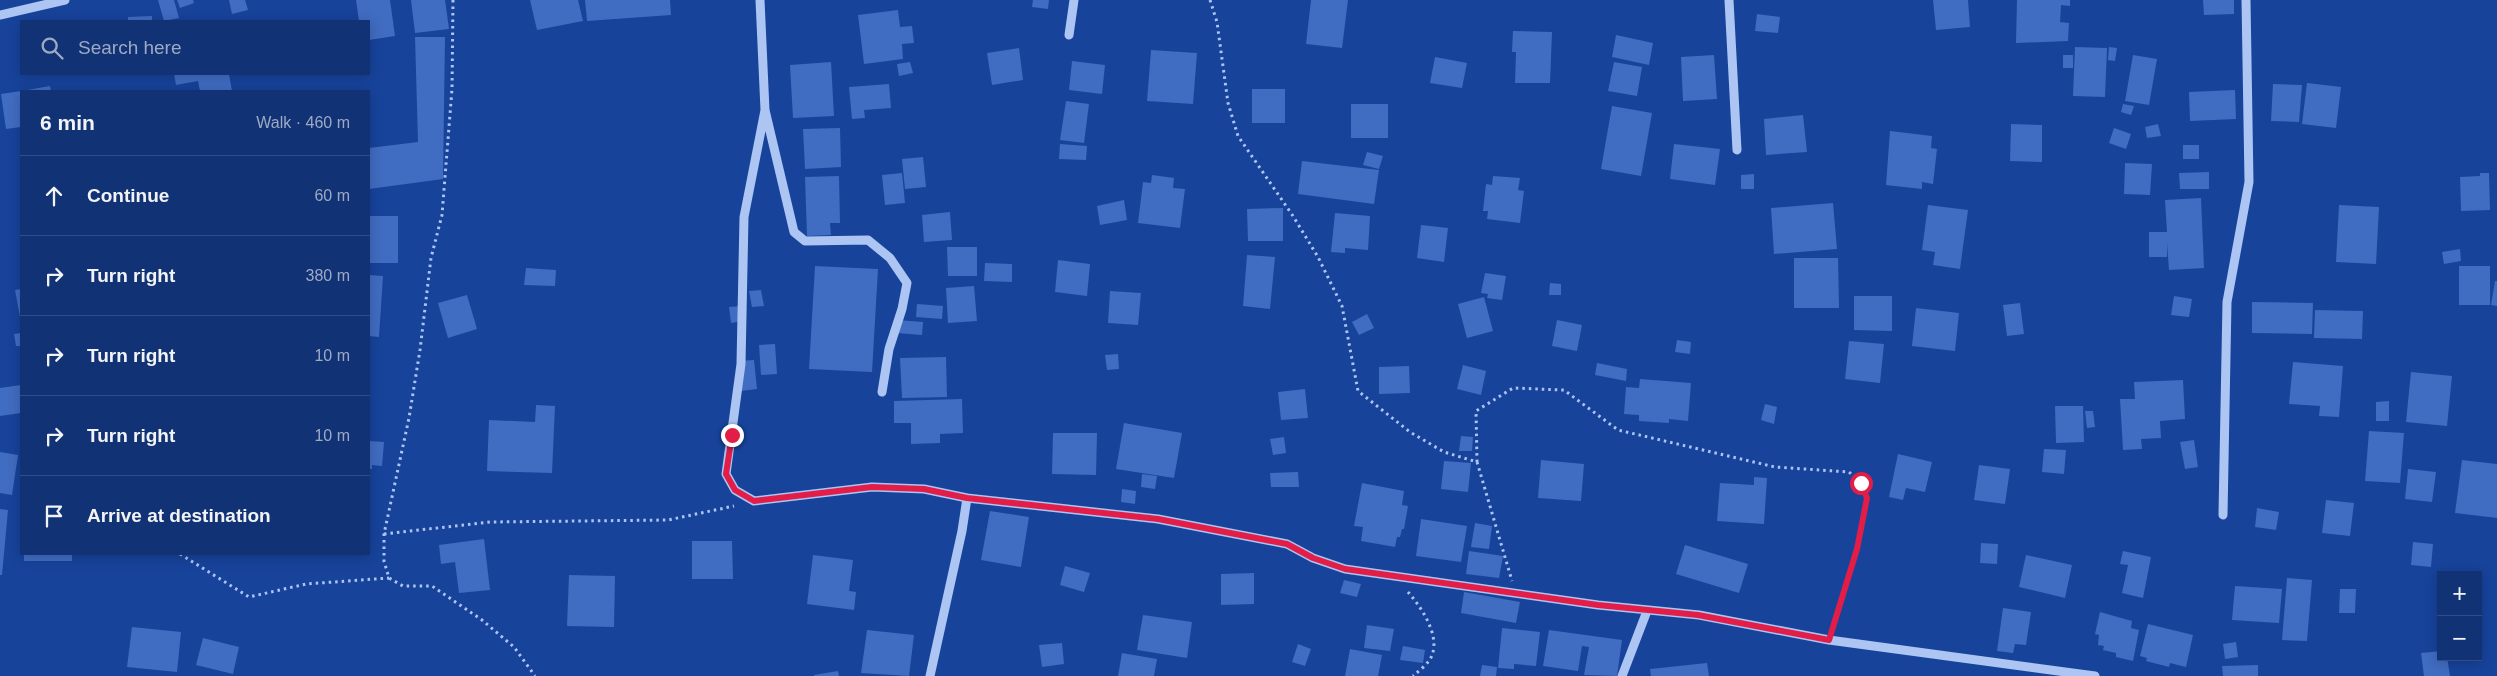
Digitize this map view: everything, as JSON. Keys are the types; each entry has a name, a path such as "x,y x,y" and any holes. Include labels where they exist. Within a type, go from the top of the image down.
{"street":[{"path":"0,15 65,0"},
{"path":"760,0 765,110 794,232 805,241 868,240 890,258 907,283 902,308 889,349 882,392"},
{"path":"1069,35 1074,0"},
{"path":"1729,0 1737,150"},
{"path":"2223,514 2227,302 2248,182 2246,0"},
{"path":"765,110 744,217 741,364 726,474 735,490 754,501 872,487 924,489 967,498 1158,519 1287,544 1313,558 1345,569 1647,611 1698,615 1829,640 2095,676"},
{"path":"930,676 962,531 967,498"},
{"path":"1622,676 1647,611"}],"path":[{"path":"389,578 384,561 384,534 409,418 420,350 431,258 442,215 452,89 453,0"},
{"path":"1210,0 1218,22 1228,103 1238,136 1293,216 1318,257 1342,306 1358,391 1410,432 1444,452 1477,462"},
{"path":"1515,592 1506,554 1491,514 1477,462 1476,411 1513,388 1564,390 1618,430 1775,467 1849,472 1861,483 1867,498 1857,549 1829,640"},
{"path":"384,534 490,522 668,520 754,501"},
{"path":"182,555 249,597 306,584 389,578 403,586 432,586 475,615 514,647 535,676"},
{"path":"1395,576 1411,595 1433,632 1434,653 1428,662 1413,676"}],"building":[{"path":"158,0 174,0 179,18 164,20"},
{"path":"177,0 193,0 194,3 180,8"},
{"path":"229,0 245,0 248,10 232,14"},
{"path":"356,0 390,0 395,36 370,40 370,20 359,20"},
{"path":"411,0 445,0 449,29 415,33"},
{"path":"530,0 578,0 583,21 537,30"},
{"path":"585,0 670,0 671,15 587,21"},
{"path":"1033,0 1049,0 1048,9 1032,7"},
{"path":"1311,0 1348,0 1342,48 1306,44"},
{"path":"1933,0 1968,0 1970,27 1936,30"},
{"path":"2017,0 2070,0 2070,6 2061,5 2060,22 2069,23 2068,41 2016,43"},
{"path":"2203,0 2234,0 2234,14 2204,15"},
{"path":"898,10 900,27 912,26 914,43 902,44 903,59 864,64 858,15"},
{"path":"1757,14 1780,17 1778,33 1755,31"},
{"path":"152,16 152,20 128,20 128,17"},
{"path":"1513,31 1552,32 1550,83 1515,83 1516,52 1512,52"},
{"path":"1616,35 1653,43 1649,65 1612,57"},
{"path":"415,37 445,37 443,179 370,189 370,148 418,142"},
{"path":"2075,47 2107,48 2105,97 2073,96"},
{"path":"2109,47 2117,48 2115,61 2108,60"},
{"path":"1019,48 1023,80 992,85 987,53"},
{"path":"1151,50 1197,53 1193,104 1147,101"},
{"path":"1714,55 1717,99 1683,101 1681,57"},
{"path":"2063,55 2073,55 2073,68 2063,68"},
{"path":"2133,55 2157,59 2149,105 2125,101"},
{"path":"1435,57 1467,63 1462,88 1430,83"},
{"path":"1072,61 1105,65 1102,94 1069,90"},
{"path":"831,62 834,116 793,118 790,65"},
{"path":"910,62 913,73 899,76 897,64"},
{"path":"1614,62 1642,67 1637,96 1608,91"},
{"path":"174,75 229,75 232,90 200,90 198,81 176,85"},
{"path":"2307,83 2341,87 2336,128 2302,124"},
{"path":"889,84 891,108 864,110 865,118 852,119 849,87"},
{"path":"2273,84 2302,85 2299,122 2271,121"},
{"path":"50,86 51,90 27,90"},
{"path":"1252,89 1285,89 1285,123 1252,123"},
{"path":"2235,90 2236,119 2190,121 2189,92"},
{"path":"20,91 20,127 6,129 1,94"},
{"path":"1066,101 1089,104 1084,143 1060,140"},
{"path":"1351,104 1388,104 1388,138 1351,138"},
{"path":"2123,104 2134,106 2131,115 2121,112"},
{"path":"1612,106 1652,113 1641,176 1601,169"},
{"path":"1803,115 1807,152 1766,155 1764,119"},
{"path":"2011,124 2042,125 2042,162 2010,161"},
{"path":"2158,124 2161,136 2147,138 2145,127"},
{"path":"840,128 841,167 805,169 803,129"},
{"path":"2114,128 2131,134 2126,149 2109,143"},
{"path":"1890,131 1932,136 1931,148 1937,149 1933,184 1922,182 1922,189 1886,185"},
{"path":"1060,144 1087,146 1086,160 1059,159"},
{"path":"1674,144 1720,149 1715,185 1670,179"},
{"path":"2183,145 2199,145 2199,159 2183,159"},
{"path":"1367,152 1383,156 1379,169 1363,165"},
{"path":"923,157 926,187 905,189 902,159"},
{"path":"1302,161 1379,170 1374,204 1298,194"},
{"path":"2125,163 2152,164 2150,195 2124,194"},
{"path":"2209,172 2209,189 2180,189 2179,173"},
{"path":"902,173 905,203 885,205 882,175"},
{"path":"2480,173 2489,173 2490,210 2461,211 2460,177 2480,176"},
{"path":"1754,174 1754,189 1741,189 1741,175"},
{"path":"1152,175 1174,178 1173,188 1185,189 1180,228 1138,223 1143,182 1151,183"},
{"path":"839,176 840,223 830,223 831,235 807,236 805,177"},
{"path":"1493,176 1520,178 1518,190 1524,191 1520,223 1487,219 1488,211 1483,211 1486,184 1492,185"},
{"path":"2201,198 2204,268 2169,270 2167,243 2167,257 2149,257 2149,232 2167,232 2165,200"},
{"path":"1124,200 1127,220 1100,225 1097,206"},
{"path":"1833,203 1837,249 1774,254 1771,208"},
{"path":"1928,205 1968,210 1960,269 1933,265 1935,252 1922,250"},
{"path":"2339,205 2379,207 2376,264 2336,262"},
{"path":"1283,208 1283,241 1248,241 1247,209"},
{"path":"950,212 952,240 924,242 922,215"},
{"path":"1335,213 1370,216 1368,250 1345,248 1345,253 1331,252"},
{"path":"370,216 398,216 398,263 370,263"},
{"path":"1421,225 1448,228 1444,262 1417,258"},
{"path":"947,247 977,247 977,276 948,276"},
{"path":"2460,249 2461,261 2444,264 2442,252"},
{"path":"1247,255 1275,257 1270,309 1243,306"},
{"path":"1794,258 1838,258 1839,308 1794,308"},
{"path":"1058,260 1090,264 1087,296 1055,292"},
{"path":"985,263 1012,264 1012,282 984,281"},
{"path":"815,266 878,269 872,372 809,369"},
{"path":"2459,266 2490,266 2490,305 2459,305"},
{"path":"526,268 556,270 555,286 524,285"},
{"path":"1485,273 1506,276 1502,300 1487,298 1488,294 1481,293"},
{"path":"370,275 383,276 379,337 370,336"},
{"path":"2495,281 2497,281 2497,306 2491,305"},
{"path":"1550,283 1561,284 1561,295 1549,295"},
{"path":"974,286 977,321 948,323 946,288"},
{"path":"20,289 20,317 15,290"},
{"path":"761,290 764,306 752,307 749,291"},
{"path":"1110,291 1141,293 1138,325 1108,323"},
{"path":"467,295 477,329 448,338 438,303"},
{"path":"1854,296 1892,296 1892,331 1854,330"},
{"path":"2174,296 2192,299 2189,317 2171,315"},
{"path":"1484,297 1493,331 1467,338 1458,304"},
{"path":"2252,302 2313,303 2312,334 2252,333"},
{"path":"2020,303 2024,334 2007,336 2003,305"},
{"path":"917,304 943,306 942,319 916,317"},
{"path":"741,306 743,321 731,323 729,307"},
{"path":"1916,308 1959,313 1955,351 1912,346"},
{"path":"2315,310 2363,311 2362,339 2314,338"},
{"path":"1367,314 1374,328 1359,335 1352,322"},
{"path":"897,320 923,322 922,335 896,333"},
{"path":"1557,320 1582,325 1577,351 1552,346"},
{"path":"20,333 20,346 16,346 14,334"},
{"path":"1677,340 1691,342 1690,354 1675,352"},
{"path":"1849,341 1884,344 1880,383 1845,379"},
{"path":"775,344 777,374 761,375 759,345"},
{"path":"1118,354 1119,369 1107,370 1105,355"},
{"path":"946,357 947,397 902,398 900,358"},
{"path":"754,360 757,389 741,391 738,361"},
{"path":"2293,362 2343,366 2339,417 2319,416 2320,406 2289,404"},
{"path":"1597,363 1627,369 1626,381 1595,375"},
{"path":"1463,365 1486,371 1481,395 1457,389"},
{"path":"1409,366 1410,393 1379,394 1379,367"},
{"path":"2411,372 2452,376 2447,426 2406,422"},
{"path":"1640,379 1691,383 1688,421 1669,419 1669,423 1639,421 1639,415 1624,414 1626,387 1639,388"},
{"path":"2183,380 2185,419 2160,421 2161,438 2141,439 2142,449 2123,450 2120,399 2135,399 2134,382"},
{"path":"20,385 20,413 0,416 0,388"},
{"path":"1305,389 1308,418 1281,420 1278,392"},
{"path":"962,399 963,433 940,434 940,443 911,444 911,423 894,423 894,401"},
{"path":"2389,401 2389,421 2376,421 2376,402"},
{"path":"1765,404 1777,407 1774,424 1761,420"},
{"path":"536,405 555,406 552,473 487,471 489,420 535,422"},
{"path":"2055,406 2083,406 2084,442 2056,443"},
{"path":"2085,411 2093,411 2095,427 2087,428"},
{"path":"1124,423 1182,433 1174,478 1116,469"},
{"path":"2369,431 2404,433 2400,483 2365,481"},
{"path":"1053,433 1097,433 1096,475 1052,474"},
{"path":"1461,436 1473,437 1472,451 1459,451"},
{"path":"1284,437 1286,453 1273,455 1270,439"},
{"path":"2194,440 2198,467 2185,469 2180,442"},
{"path":"370,441 384,442 382,466 372,465 372,469 370,469"},
{"path":"2044,449 2066,450 2064,474 2042,472"},
{"path":"0,452 18,455 12,495 0,493"},
{"path":"1898,454 1932,462 1925,492 1906,488 1903,500 1889,497"},
{"path":"1541,460 1584,464 1581,501 1538,498"},
{"path":"2462,460 2497,464 2497,518 2455,513"},
{"path":"1444,461 1471,463 1468,492 1441,489"},
{"path":"1979,465 2010,469 2005,504 1974,500"},
{"path":"2408,469 2436,472 2432,502 2405,499"},
{"path":"1298,472 1299,487 1271,487 1270,473"},
{"path":"1142,474 1157,476 1155,489 1141,487"},
{"path":"1754,477 1767,478 1764,524 1717,521 1720,483 1754,485"},
{"path":"1362,483 1404,491 1402,505 1408,506 1404,529 1402,529 1400,537 1397,537 1395,547 1361,541 1363,527 1354,526"},
{"path":"1122,489 1136,491 1135,504 1121,502"},
{"path":"2326,500 2354,503 2350,536 2322,533"},
{"path":"2257,508 2279,512 2276,530 2255,527"},
{"path":"0,509 8,510 2,575 0,575"},
{"path":"990,511 1029,517 1021,567 981,560"},
{"path":"1421,519 1467,526 1461,562 1416,556"},
{"path":"1475,523 1492,526 1489,549 1471,547"},
{"path":"484,539 490,590 459,593 455,562 441,564 439,545"},
{"path":"692,541 732,541 733,579 692,579"},
{"path":"2413,542 2433,544 2431,567 2411,565"},
{"path":"1981,543 1998,544 1997,564 1980,563"},
{"path":"1685,545 1748,564 1739,593 1676,574"},
{"path":"1469,551 1503,556 1499,578 1466,574"},
{"path":"2123,551 2151,557 2143,598 2122,593 2128,565 2120,564"},
{"path":"24,555 72,555 72,561 24,561"},
{"path":"813,555 853,560 849,591 856,592 854,610 807,604"},
{"path":"2026,555 2072,565 2065,598 2019,587"},
{"path":"1065,566 1090,573 1084,592 1060,585"},
{"path":"1254,573 1254,604 1221,605 1221,574"},
{"path":"569,575 615,576 614,627 567,626"},
{"path":"2287,578 2312,580 2307,641 2282,640"},
{"path":"1344,580 1361,584 1357,597 1340,593"},
{"path":"2235,586 2282,589 2279,623 2232,620"},
{"path":"2340,589 2356,589 2355,613 2339,613"},
{"path":"1464,592 1520,602 1516,623 1461,613"},
{"path":"2003,608 2031,612 2026,645 2015,644 2013,653 1997,651"},
{"path":"2100,612 2132,621 2131,628 2139,630 2133,661 2116,657 2116,653 2103,650 2104,646 2098,645 2099,635 2095,634"},
{"path":"1143,615 1192,622 1187,658 1137,650"},
{"path":"2148,624 2193,635 2186,667 2170,663 2169,667 2146,661 2147,658 2140,656"},
{"path":"1367,625 1394,629 1390,651 1364,648"},
{"path":"132,627 181,632 177,672 127,667"},
{"path":"1502,628 1540,632 1536,666 1514,664 1514,669 1498,668"},
{"path":"867,630 914,635 909,676 861,673"},
{"path":"1549,630 1622,640 1617,676 1584,675 1589,647 1582,646 1578,671 1543,666"},
{"path":"203,638 239,647 233,674 196,665"},
{"path":"2236,642 2238,657 2225,659 2223,644"},
{"path":"1062,643 1064,664 1042,667 1039,645"},
{"path":"1298,644 1311,649 1305,666 1292,662"},
{"path":"1403,646 1425,650 1423,663 1400,660"},
{"path":"1350,649 1382,655 1378,676 1345,676"},
{"path":"2437,651 2437,661 2448,661 2450,676 2424,676 2421,653"},
{"path":"1122,653 1157,659 1154,676 1118,676"},
{"path":"1707,663 1709,676 1651,676 1650,669"},
{"path":"1482,665 1497,667 1496,676 1480,676"},
{"path":"2258,665 2258,676 2223,676 2222,666"},
{"path":"838,671 839,676 814,676 814,675"}],"route":[{"path":"732,435 726,474 735,490 754,501 872,487 924,489 967,498 1158,519 1287,544 1313,558 1345,569 1598,605 1698,615 1829,640 1857,549 1867,498 1861,483"}]}
